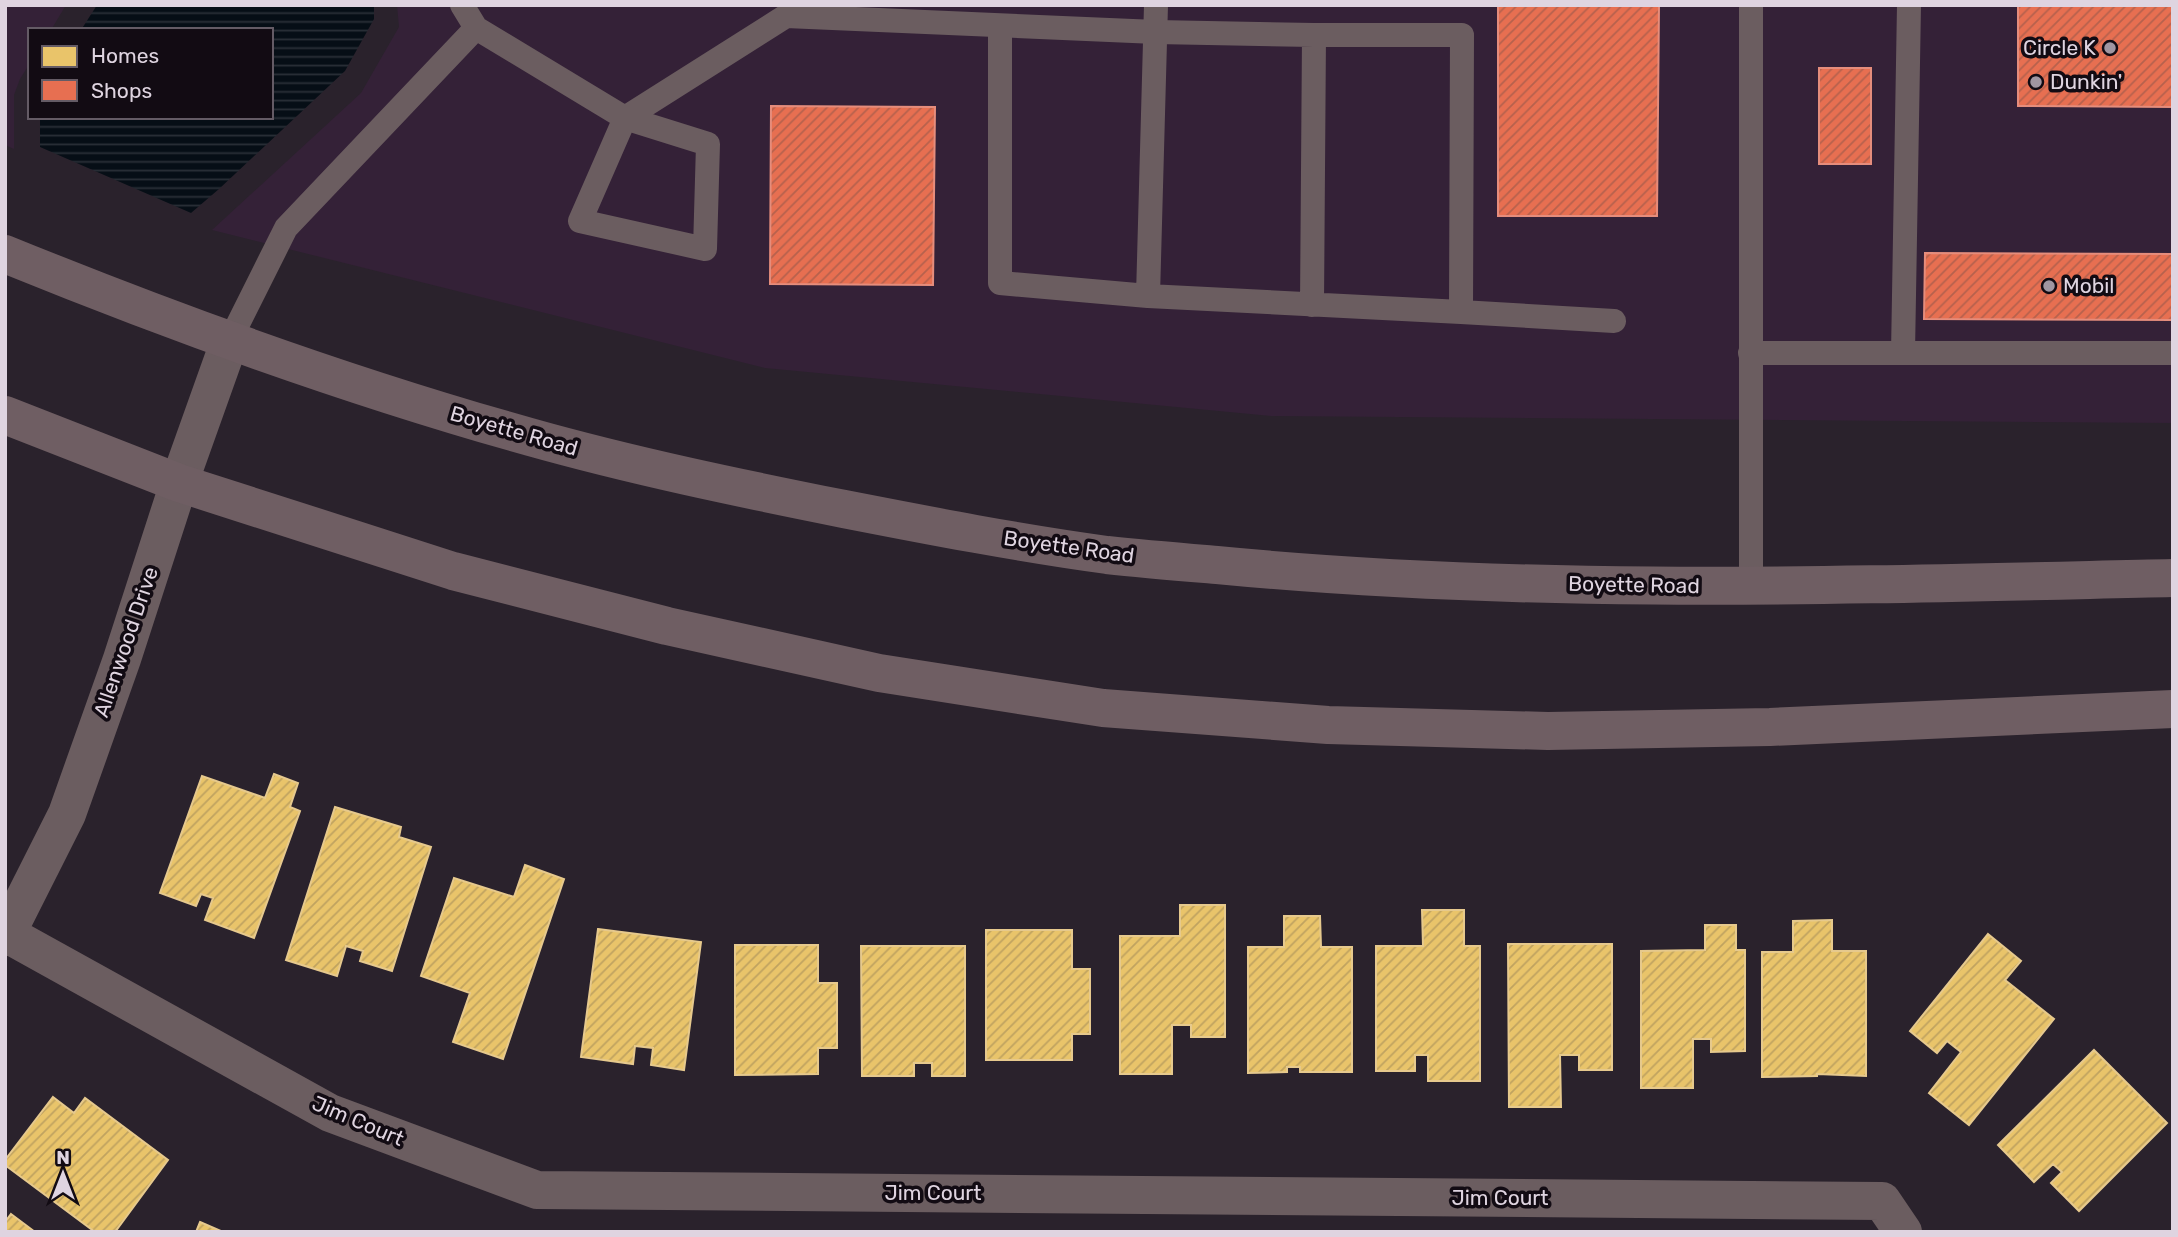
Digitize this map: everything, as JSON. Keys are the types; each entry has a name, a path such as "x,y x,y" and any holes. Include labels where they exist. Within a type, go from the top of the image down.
{"main road":[{"name":"Boyette Road","path":"5,254 230,340 377,391 531,438 716,484 912,523 1108,555 1303,573 1481,583 1751,587 2173,578"},
{"path":"5,415 179,483 453,571 667,626 879,673 1103,708 1328,725 1548,731 1770,727 2173,709"}],"street":[{"name":"Allenwood Drive","path":"6,935 67,814 230,340"},
{"name":"Jim Court","path":"6,935 330,1113 537,1190 1882,1201 1903,1232"}],"lane":[{"path":"461,5 476,28 625,118 708,144 705,249 580,221 625,118 786,16 1156,32 1462,35 1461,312"},
{"path":"1148,296 1156,5"},
{"path":"1751,5 1751,587"},
{"path":"1903,353 1909,5"},
{"path":"1000,26 1000,283 1148,296 1614,321"},
{"path":"230,340 286,228 476,28"},
{"path":"1312,305 1314,35"},
{"path":"1750,353 2173,353"}],"shaded area":[{"path":"5,5 66,5 52,28 28,28 28,66 14,95 14,149 5,145"},
{"path":"97,5 374,5 374,19 345,71 191,213 40,147 40,119 273,119 273,28 82,28"},
{"path":"397,5 2173,5 2173,423 1271,416 765,368 212,230 361,93 399,27"}],"building: Homes":[{"path":"274,774 298,783 290,807 300,811 254,938 205,920 213,898 201,894 196,906 160,893 202,776 265,798"},
{"path":"335,807 401,827 399,837 431,847 392,971 360,961 363,951 346,946 337,976 286,960"},
{"path":"525,865 564,879 503,1059 453,1042 470,993 421,976 454,878 514,897"},
{"path":"1180,905 1225,905 1225,1037 1191,1037 1191,1025 1172,1025 1172,1074 1120,1074 1120,936 1180,936"},
{"path":"1422,910 1464,910 1464,946 1480,946 1480,1081 1428,1081 1428,1055 1415,1055 1415,1071 1376,1071 1376,946 1423,946"},
{"path":"1284,916 1320,916 1321,947 1352,947 1352,1072 1300,1072 1300,1067 1287,1067 1287,1072 1248,1073 1248,947 1284,947"},
{"path":"1832,920 1832,951 1866,951 1866,1076 1817,1074 1762,1077 1762,952 1793,952 1793,921"},
{"path":"1705,925 1736,925 1736,950 1745,950 1745,1051 1711,1052 1711,1039 1693,1039 1693,1088 1641,1088 1641,951 1705,950"},
{"path":"598,929 701,942 684,1070 651,1065 653,1048 635,1046 633,1064 581,1057"},
{"path":"986,930 1072,930 1072,969 1090,969 1090,1034 1072,1034 1072,1060 986,1060"},
{"path":"1988,934 2021,961 2005,980 2054,1019 1969,1125 1929,1093 1961,1052 1947,1041 1937,1053 1910,1031"},
{"path":"1508,944 1612,944 1612,1070 1579,1070 1579,1055 1560,1055 1561,1107 1509,1107"},
{"path":"735,945 818,945 818,983 837,983 837,1048 818,1048 818,1074 735,1075"},
{"path":"861,946 965,946 965,1076 932,1076 932,1063 914,1063 914,1076 862,1076"},
{"path":"2094,1050 2167,1123 2079,1211 2051,1183 2062,1172 2053,1164 2034,1182 1998,1145"},
{"path":"53,1097 74,1113 85,1098 168,1160 115,1232 95,1232 5,1165 5,1160"},
{"path":"11,1214 35,1232 5,1232 5,1222"},
{"path":"200,1222 223,1232 196,1232"}],"building: Shops":[{"path":"1498,5 1659,5 1657,216 1498,216"},
{"path":"2018,5 2173,5 2173,107 2018,106"},
{"path":"1819,68 1871,68 1871,164 1819,164"},
{"path":"771,106 935,107 933,285 770,284"},
{"name":"Mobil","path":"1925,253 2173,254 2173,320 1924,319"}],"place":[{"name":"Circle K","path":"2110,48"},
{"name":"Dunkin'","path":"2036,82"},
{"name":"Mobil","path":"2049,286"}]}
